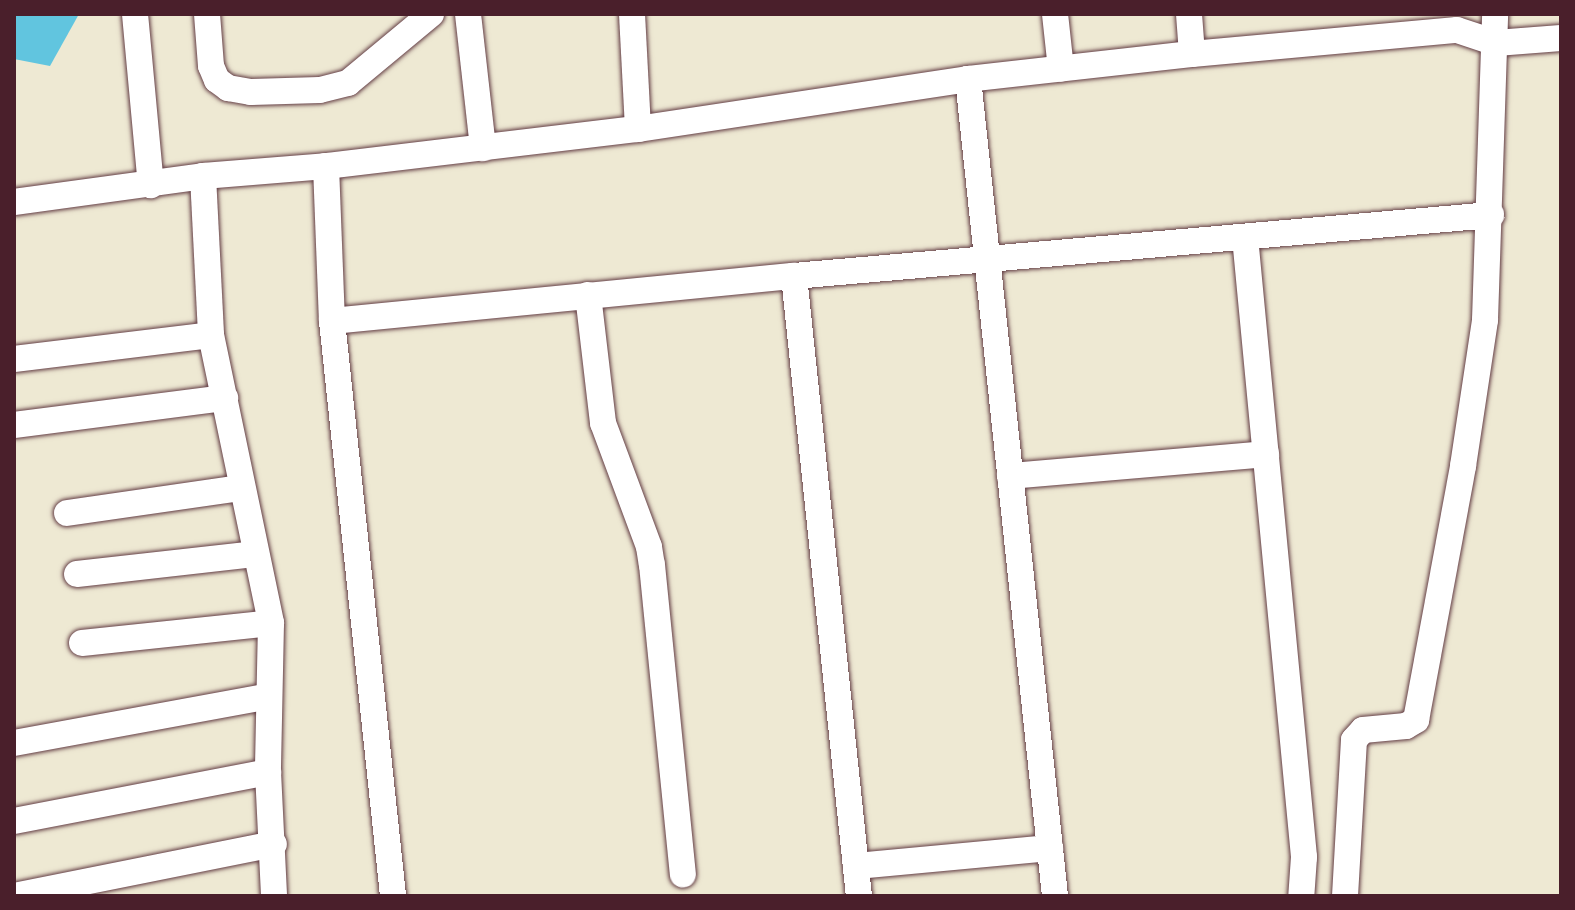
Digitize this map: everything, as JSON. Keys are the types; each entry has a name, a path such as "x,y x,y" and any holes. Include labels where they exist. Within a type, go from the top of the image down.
{"street":[{"path":"135,14 151,185"},
{"path":"207,14 211,66 217,80 228,88 251,92 320,90 348,83 431,14"},
{"path":"468,14 483,148"},
{"path":"632,14 638,129"},
{"path":"1055,14 1061,69"},
{"path":"1189,14 1192,54"},
{"path":"14,202 203,176 326,166 638,129 968,79 1192,54 1457,30 1488,14"},
{"path":"1345,896 1354,740 1363,730 1406,726 1416,720 1450,543 1485,320 1491,215 1495,14"},
{"path":"1457,30 1496,43 1561,38"},
{"path":"968,79 990,259 1055,896"},
{"path":"326,166 332,321 393,896"},
{"path":"203,176 211,335 254,554 271,623 268,772 274,844 274,896"},
{"path":"332,321 794,276 1491,215"},
{"path":"1245,237 1304,857 1301,896"},
{"path":"794,276 859,896"},
{"path":"588,295 603,423 609,447 649,547 652,565 683,874"},
{"path":"14,359 211,335"},
{"path":"14,425 225,398"},
{"path":"1010,476 1266,454"},
{"path":"67,513 241,488"},
{"path":"77,574 254,554"},
{"path":"82,643 271,623"},
{"path":"14,743 269,696"},
{"path":"14,821 268,772"},
{"path":"14,896 274,844"},
{"path":"856,866 1050,848"}],"water":[{"path":"14,14 79,14 50,66 14,59"}]}
